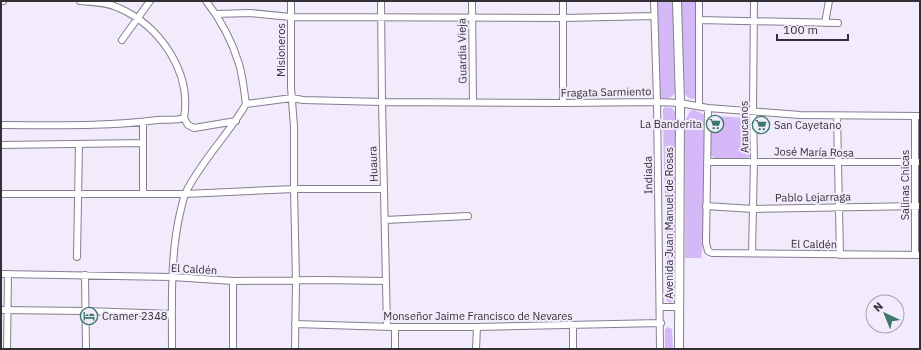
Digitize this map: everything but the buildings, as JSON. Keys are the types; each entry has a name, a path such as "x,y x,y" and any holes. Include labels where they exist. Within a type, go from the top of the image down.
{"main road":[{"name":"Avenida Juan Manuel de Rosas","path":"677,1 680,103 680,349"}],"street":[{"path":"80,1 105,3 118,7 138,18 155,33 170,52 181,75 184,91 184,118 188,125 194,128 236,121"},
{"path":"122,40 150,1"},
{"path":"172,349 172,277 177,231 185,194 215,147 236,121 246,104 239,65 230,39 216,14 206,1"},
{"name":"Misioneros","path":"291,1 296,281"},
{"name":"Huaura","path":"381,1 387,327"},
{"name":"Guardia Vieja","path":"472,1 473,102"},
{"path":"563,1 563,103"},
{"name":"Indiada","path":"654,1 661,324 660,349"},
{"path":"699,1 699,106"},
{"name":"Araucanos","path":"752,253 754,161 754,1"},
{"path":"825,23 829,1"},
{"path":"216,14 250,13 291,17 563,18 654,16"},
{"path":"700,20 838,23"},
{"name":"Fragata Sarmiento","path":"246,104 292,98 303,100 382,102 657,102 680,103 708,108 753,112 838,116 917,116"},
{"path":"706,206 708,108"},
{"path":"838,116 840,254"},
{"name":"Salinas Chicas","path":"917,116 918,255"},
{"path":"1,125 81,126 176,120 184,118"},
{"path":"143,122 143,194"},
{"path":"1,145 143,143"},
{"path":"77,257 79,144"},
{"name":"José María Rosa","path":"707,162 917,162"},
{"path":"1,194 185,194 294,189 384,189"},
{"name":"Pablo Lejarraga","path":"706,206 753,209 839,206 917,206"},
{"name":"El Caldén","path":"706,206 706,243 708,251 712,253 918,255"},
{"path":"385,220 468,216"},
{"name":"El Caldén","path":"1,274 172,277 233,281 386,282"},
{"path":"7,349 4,310 8,274"},
{"path":"86,275 86,349"},
{"path":"233,281 233,349"},
{"path":"295,349 296,281"},
{"path":"660,307 680,307"},
{"path":"4,310 172,314"},
{"name":"Monseñor Jaime Francisco de Nevares","path":"295,324 387,327 661,324"},
{"path":"573,326 573,349"},
{"path":"395,327 395,349"},
{"path":"476,349 477,327"}],"shaded area":[{"path":"656,1 673,1 675,93 667,99 660,98 659,95"},
{"path":"680,1 696,1 697,95 694,99 687,97 685,94"},
{"path":"665,107 672,108 676,116 674,301 670,303 666,300 663,109"},
{"path":"694,110 703,114 705,117 703,243 701,258 685,258 685,121 690,111"},
{"path":"715,116 747,118 751,122 751,154 748,158 714,158 710,154 711,119"},
{"path":"668,327 672,329 673,349 665,349 665,329"}],"place":[{"name":"La Banderita","path":"715,124"},
{"name":"San Cayetano","path":"761,125"},
{"name":"Cramer 2348","path":"89,316"}]}
